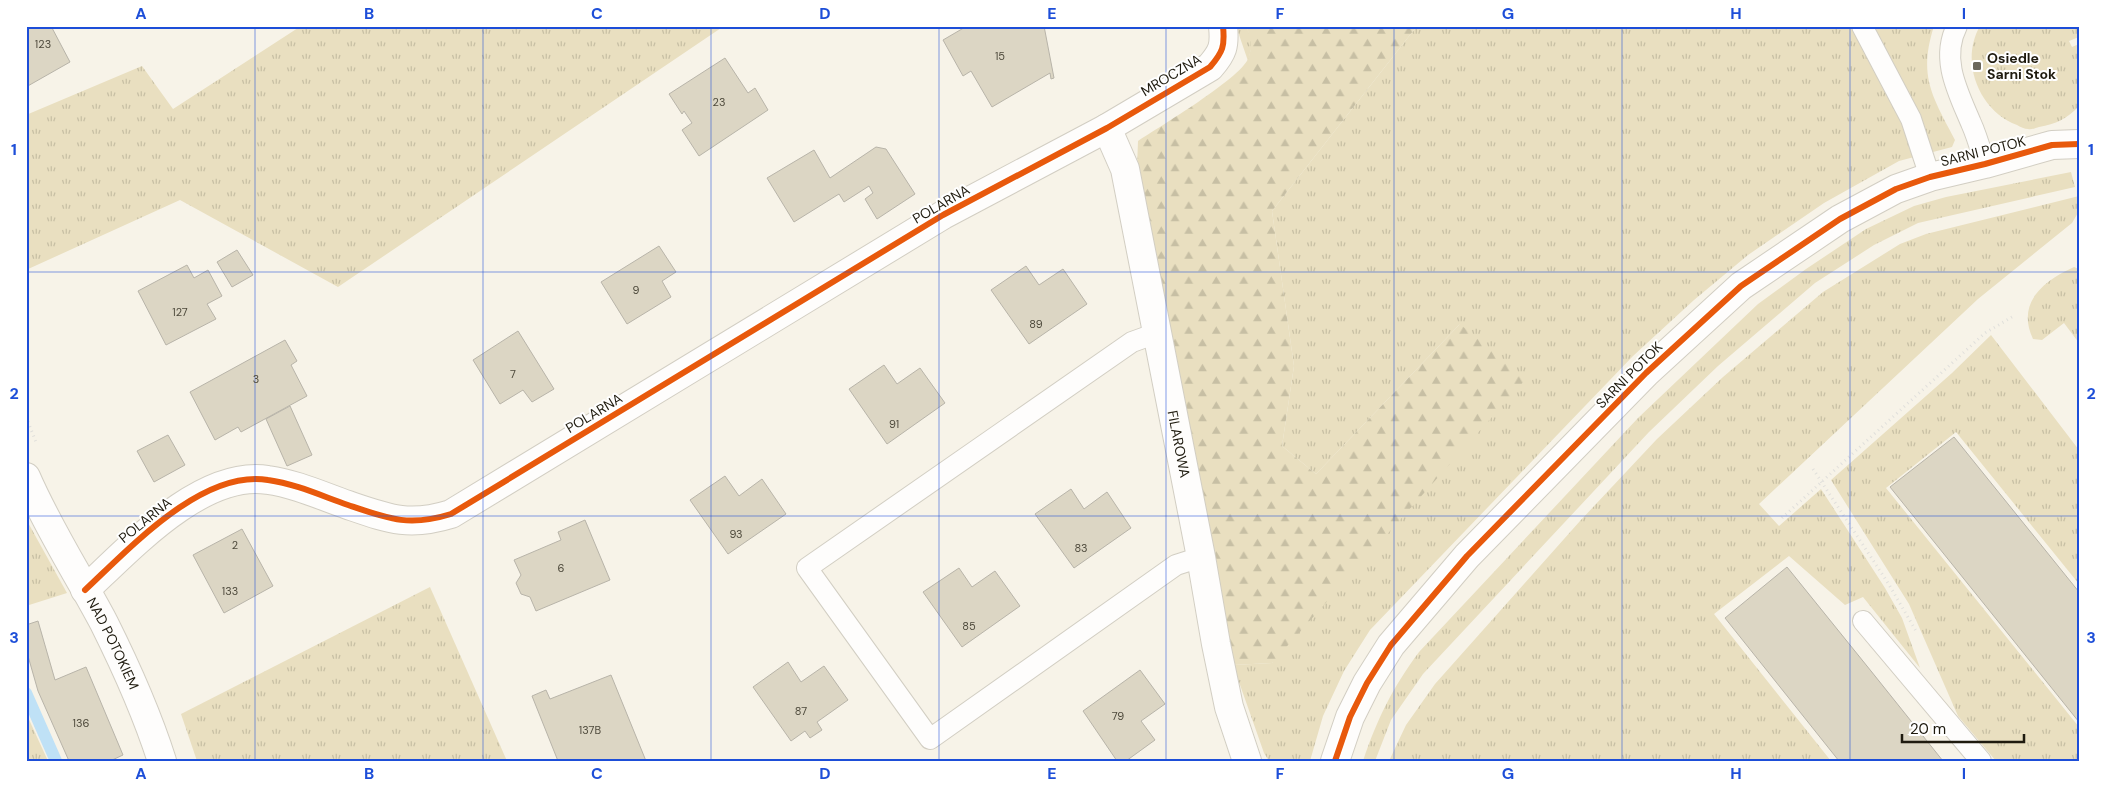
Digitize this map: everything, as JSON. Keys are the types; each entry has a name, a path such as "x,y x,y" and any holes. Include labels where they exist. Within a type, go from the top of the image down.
{"street":[{"name":"MROCZNA","path":"1106,128 1210,67 1222,54 1225,40 1223,26"},
{"name":"FILAROWA","path":"1106,128 1124,169 1229,707 1247,761"},
{"name":"POLARNA","path":"85,590 158,522 196,498 227,484 246,480 268,480 298,488 374,514 408,522 429,521 451,514 943,216 1106,128"},
{"name":"SARNI POTOK","path":"1335,761 1350,717 1367,683 1391,645 1468,556 1646,373 1741,286 1840,219 1896,189 1930,177 2066,144 2079,129"},
{"name":"NAD POTOKIEM","path":"26,478 54,535 123,662 162,761"}],"lane":[{"path":"1862,26 1911,120 1930,177"},
{"path":"1957,26 1949,57 1954,84 1972,126 1985,164"},
{"path":"1157,333 1132,342 807,568 930,739 1176,565 1200,558"},
{"path":"1863,621 1981,761"}],"path":[{"path":"1782,518 1985,333 2012,317"},
{"path":"1813,469 1896,596 1916,633"}],"green space":[{"path":"301,26 724,26 338,287 180,200 26,270 26,115 142,66 173,109"},
{"path":"1236,26 1246,26 1253,42 1248,61"},
{"path":"1246,26 1417,26 1272,211 1294,366 1282,446 1316,474 1460,324 1526,379 1272,663 1233,665 1137,167 1138,141 1198,102 1242,68 1248,59 1251,46"},
{"path":"1417,26 1934,26 1927,59 1930,85 1934,98 1955,140 1952,147 1899,161 1824,203 1748,255 1694,300 1633,356 1370,630 1344,671 1323,716 1310,761 1269,761 1264,753 1233,665 1272,663 1460,324 1316,474 1282,446 1294,366 1272,211"},
{"path":"1980,26 2079,26 2079,37 2069,41 2072,47 2079,44 2079,106 2061,120 2032,129 2022,128 2004,118 1983,97 1973,70 1974,40"},
{"path":"2071,172 2075,187 1918,223 1874,245 1815,283 1718,366 1649,432 1423,674 1391,720 1375,761 1363,761 1386,704 1419,652 1638,418 1758,304 1866,229 1914,206 1946,197"},
{"path":"2079,196 2079,211 2072,223 1978,299 1759,504 1779,526 1821,489 1885,588 1902,618 1920,668 1863,597 1845,605 1789,556 1714,614 1831,761 1389,761 1406,725 1435,684 1580,521 1657,439 1723,377 1823,292 1900,244 1926,234"},
{"path":"2074,267 2079,269 2079,343 2064,323 2042,340 2033,339 2028,315 2030,304 2043,286"},
{"path":"1991,335 2079,450 2079,584 1956,432 1886,488 2079,727 2079,761 1996,761 1958,716 1909,604 1831,480 1952,373"},
{"path":"26,519 67,593 26,606"},
{"path":"430,587 507,761 197,761 181,714"},
{"path":"26,713 48,761 26,761"}],"building":[{"path":"26,26 51,26 70,62 26,87"},
{"path":"967,26 1044,26 1054,78 1051,79 1050,73 992,107 971,71 963,76 943,40"},
{"path":"725,58 748,93 755,88 768,110 699,156 682,130 692,123 684,111 682,114 669,94"},
{"path":"876,147 886,149 915,194 877,219 865,199 873,193 869,186 844,202 839,194 794,222 767,178 814,150 830,178"},
{"path":"659,246 676,272 662,281 671,297 627,324 601,282"},
{"path":"237,250 253,275 232,287 217,262"},
{"path":"187,265 194,278 208,270 222,296 207,304 216,319 166,345 138,291"},
{"path":"1026,266 1039,285 1063,269 1087,304 1029,344 991,290"},
{"path":"518,331 554,389 532,402 523,390 500,404 473,360"},
{"path":"285,340 297,361 291,365 307,396 241,432 238,427 215,440 190,392"},
{"path":"884,365 897,384 920,368 945,403 887,444 849,389"},
{"path":"290,406 312,455 287,466 266,419"},
{"path":"168,435 185,465 154,482 137,451"},
{"path":"1954,437 2079,592 2079,722 1890,487"},
{"path":"725,476 739,496 762,479 786,514 728,554 690,500"},
{"path":"1071,489 1084,509 1107,492 1131,528 1074,568 1035,514"},
{"path":"585,520 610,580 536,611 530,597 521,594 516,583 521,575 514,560 561,540 558,532"},
{"path":"242,529 273,586 224,613 193,555"},
{"path":"1787,567 1943,761 1839,761 1725,618"},
{"path":"959,568 972,587 995,571 1020,606 962,647 923,592"},
{"path":"38,621 55,680 86,667 123,755 110,761 69,761 38,691 26,649 26,625"},
{"path":"788,662 801,682 824,666 848,700 817,722 822,730 810,738 805,731 791,741 753,687"},
{"path":"1140,670 1165,704 1141,721 1155,740 1126,761 1117,761 1083,711"},
{"path":"611,675 646,761 558,761 532,696 546,690 550,699"}],"waterway":[{"path":"26,693 56,761"}],"cycle path":[{"path":"85,590 145,534 168,516 193,499 218,487 243,480 268,480 289,484 375,514 399,520 423,520 451,514 943,215 1107,128 1210,67 1222,48 1224,39 1223,26"},
{"path":"1335,761 1350,717 1367,683 1391,645 1467,556 1646,373 1741,286 1840,219 1896,189 1930,177 2052,145 2079,144"}],"place":[{"name":"Osiedle Sarni Stok","path":"1977,66"}]}
